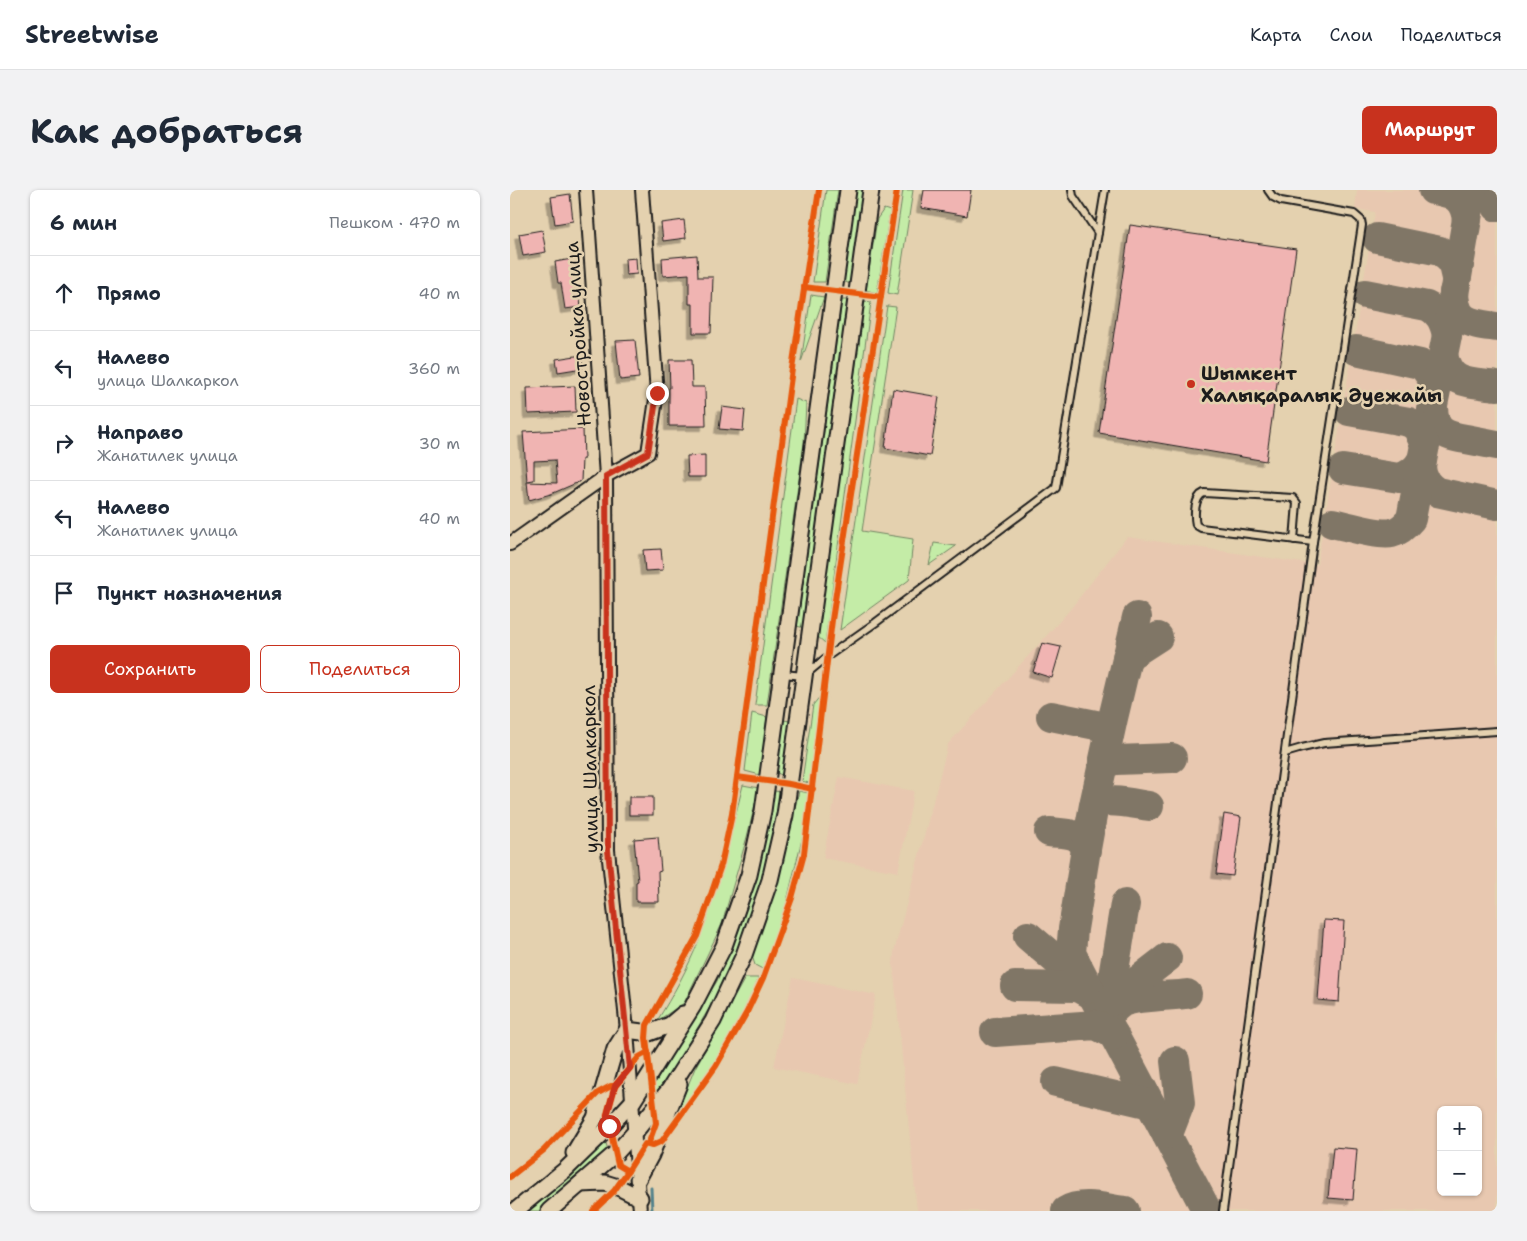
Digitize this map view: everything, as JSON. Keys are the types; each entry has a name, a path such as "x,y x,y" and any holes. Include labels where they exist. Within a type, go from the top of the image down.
{"street":[{"name":"Новостройка улица","path":"586,190 606,476"},
{"path":"510,544 606,476 648,453 657,393 642,190"},
{"path":"515,1211 565,1170 633,1101 693,1006 724,946 749,874 763,811 848,190"},
{"path":"549,1211 617,1152 669,1090 713,1022 744,955 770,880 785,815 871,190"},
{"name":"улица Шалкаркол","path":"606,476 608,850 627,1030 640,1205"},
{"path":"565,1170 595,1118 615,1049 627,1030 648,1032 670,1025 693,1006"},
{"path":"638,1179 651,1155 692,1052"},
{"path":"580,1184 606,1183 618,1187 640,1205"}],"lane":[{"path":"1072,190 1073,196 1098,233"},
{"path":"782,674 804,676 828,656 1056,488 1105,190"},
{"path":"1223,1211 1313,542 1360,242 1361,220 1354,214 1281,201 1273,197 1268,190"},
{"path":"1294,540 1297,503 1292,498 1204,493 1197,499 1195,520 1196,525 1201,528 1294,540 1313,542"},
{"path":"1285,753 1324,743 1497,731"}],"shaded area":[{"name":"Шымкент Халықаралық Әуежайы","path":"1357,190 1497,190 1497,1211 917,1211 893,964 894,952 948,744 1068,612 1127,537 1317,565 1375,212 1355,209"},
{"path":"839,777 914,791 898,872 823,858"},
{"path":"793,978 876,995 857,1084 774,1067"}],"green space":[{"path":"826,190 838,190 825,282 813,282"},
{"path":"855,190 864,190 851,284 842,281"},
{"path":"903,190 913,190 897,295 888,293"},
{"path":"884,209 890,211 877,293 866,290 877,219"},
{"path":"811,295 824,297 801,362"},
{"path":"842,300 848,300 804,628 797,626"},
{"path":"865,301 871,302 825,643 817,636"},
{"path":"887,306 896,307 862,531 913,539 909,580 840,630"},
{"path":"796,399 806,403 804,443 767,705 755,705"},
{"path":"934,543 956,546 929,565"},
{"path":"821,695 812,784 802,781 813,705"},
{"path":"752,713 767,717 760,775 745,771"},
{"path":"783,720 791,721 784,776 777,773"},
{"path":"743,785 759,788 722,924 684,1003 657,1021 690,961 706,921 718,883"},
{"path":"775,791 781,792 766,863 747,929 723,985 657,1093 654,1085 717,981 759,861"},
{"path":"799,791 813,794 768,972 755,965 752,956 775,891"},
{"path":"745,978 758,978 742,1018 720,1056 670,1129 695,1068"},
{"path":"606,1143 608,1151 539,1211 528,1211"}],"building":[{"path":"924,190 971,190 967,216 921,208"},
{"path":"570,194 573,221 555,224 551,197"},
{"path":"684,220 686,238 663,241 661,223"},
{"name":"Шымкент Халықаралық Әуежайы","path":"1130,225 1296,249 1266,461 1099,433"},
{"path":"542,230 546,252 523,256 519,234"},
{"path":"697,255 698,277 713,277 711,333 693,333 693,304 689,304 689,274 663,276 662,258"},
{"path":"636,258 637,274 626,275 625,259"},
{"path":"572,259 576,292 579,292 581,307 565,309 555,262"},
{"path":"635,340 639,378 620,380 616,341"},
{"path":"582,355 583,368 558,372 556,359"},
{"path":"669,360 691,360 692,387 705,387 706,426 669,426"},
{"path":"575,386 576,412 528,414 527,388"},
{"path":"893,389 939,397 930,456 885,448"},
{"path":"722,407 745,410 743,431 719,429"},
{"path":"583,429 584,459 582,459 581,481 551,494 529,500 527,482 557,483 555,460 534,461 534,480 527,481 523,432"},
{"path":"705,455 705,477 688,477 687,456"},
{"path":"661,549 663,570 645,571 643,550"},
{"path":"1042,643 1061,647 1052,678 1033,672"},
{"path":"629,797 653,797 653,815 629,815"},
{"path":"1224,814 1241,817 1233,876 1216,874"},
{"path":"658,837 661,871 658,872 659,902 636,902 636,882 638,881 634,839"},
{"path":"1324,920 1344,921 1339,1002 1318,1000"},
{"path":"1333,1147 1357,1149 1353,1200 1328,1198"}],"waterway":[{"path":"651,1188 652,1211"}],"taxiway":[{"path":"1433,190 1452,195 1460,201 1467,220"},
{"path":"1425,445 1447,335 1472,190"},
{"path":"1495,190 1497,207"},
{"path":"1377,238 1440,251 1452,261 1456,278"},
{"path":"1454,292 1457,310 1461,316 1472,322 1497,327"},
{"path":"1365,294 1427,306 1441,318 1447,335"},
{"path":"1356,350 1420,364 1430,376 1435,392"},
{"path":"1443,355 1446,365 1451,372 1462,381 1497,386"},
{"path":"1433,406 1435,421 1445,433 1451,436 1497,445"},
{"path":"1332,523 1386,534 1403,528 1411,519 1425,445 1417,427 1409,422 1349,411"},
{"path":"1343,469 1399,478 1412,472 1422,460"},
{"path":"1421,467 1426,482 1437,492 1497,505"},
{"path":"1089,988 1071,953 1073,929 1094,805 1137,617"},
{"path":"1127,657 1158,637"},
{"path":"1051,716 1101,726 1109,736"},
{"path":"1103,766 1108,762 1116,760 1172,758"},
{"path":"1094,805 1113,801 1149,806"},
{"path":"1049,832 1076,836 1086,849"},
{"path":"1125,904 1106,1019 1113,1010 1129,1000 1187,994"},
{"path":"1028,936 1089,988 1207,1211"},
{"path":"1110,1002 1167,958"},
{"path":"1015,986 1075,987 1093,995"},
{"path":"995,1032 1096,1025 1114,1035"},
{"path":"1168,1134 1180,1103 1175,1061"},
{"path":"1056,1082 1150,1104"},
{"path":"1066,1211 1079,1206 1103,1207 1125,1211"}],"cycle path":[{"path":"648,1145 656,1123 646,1038 647,1025 697,936 721,865 732,814 792,369 819,190"},
{"path":"628,1171 645,1144 651,1146 662,1141 716,1066 747,1012 763,978 792,898 804,854 832,620 897,190"},
{"path":"804,287 881,297"},
{"path":"737,777 813,789"},
{"path":"510,1177 544,1150 598,1093 611,1086 615,1086 639,1057 648,1052"},
{"path":"593,1211 614,1191 628,1171 618,1165 607,1115 615,1086"}],"place":[{"name":"Шымкент Халықаралық Әуежайы","path":"1191,384"}],"route":[{"path":"609,1126 607,1115 615,1086 630,1068 608,850 606,476 648,453 657,393"}]}
